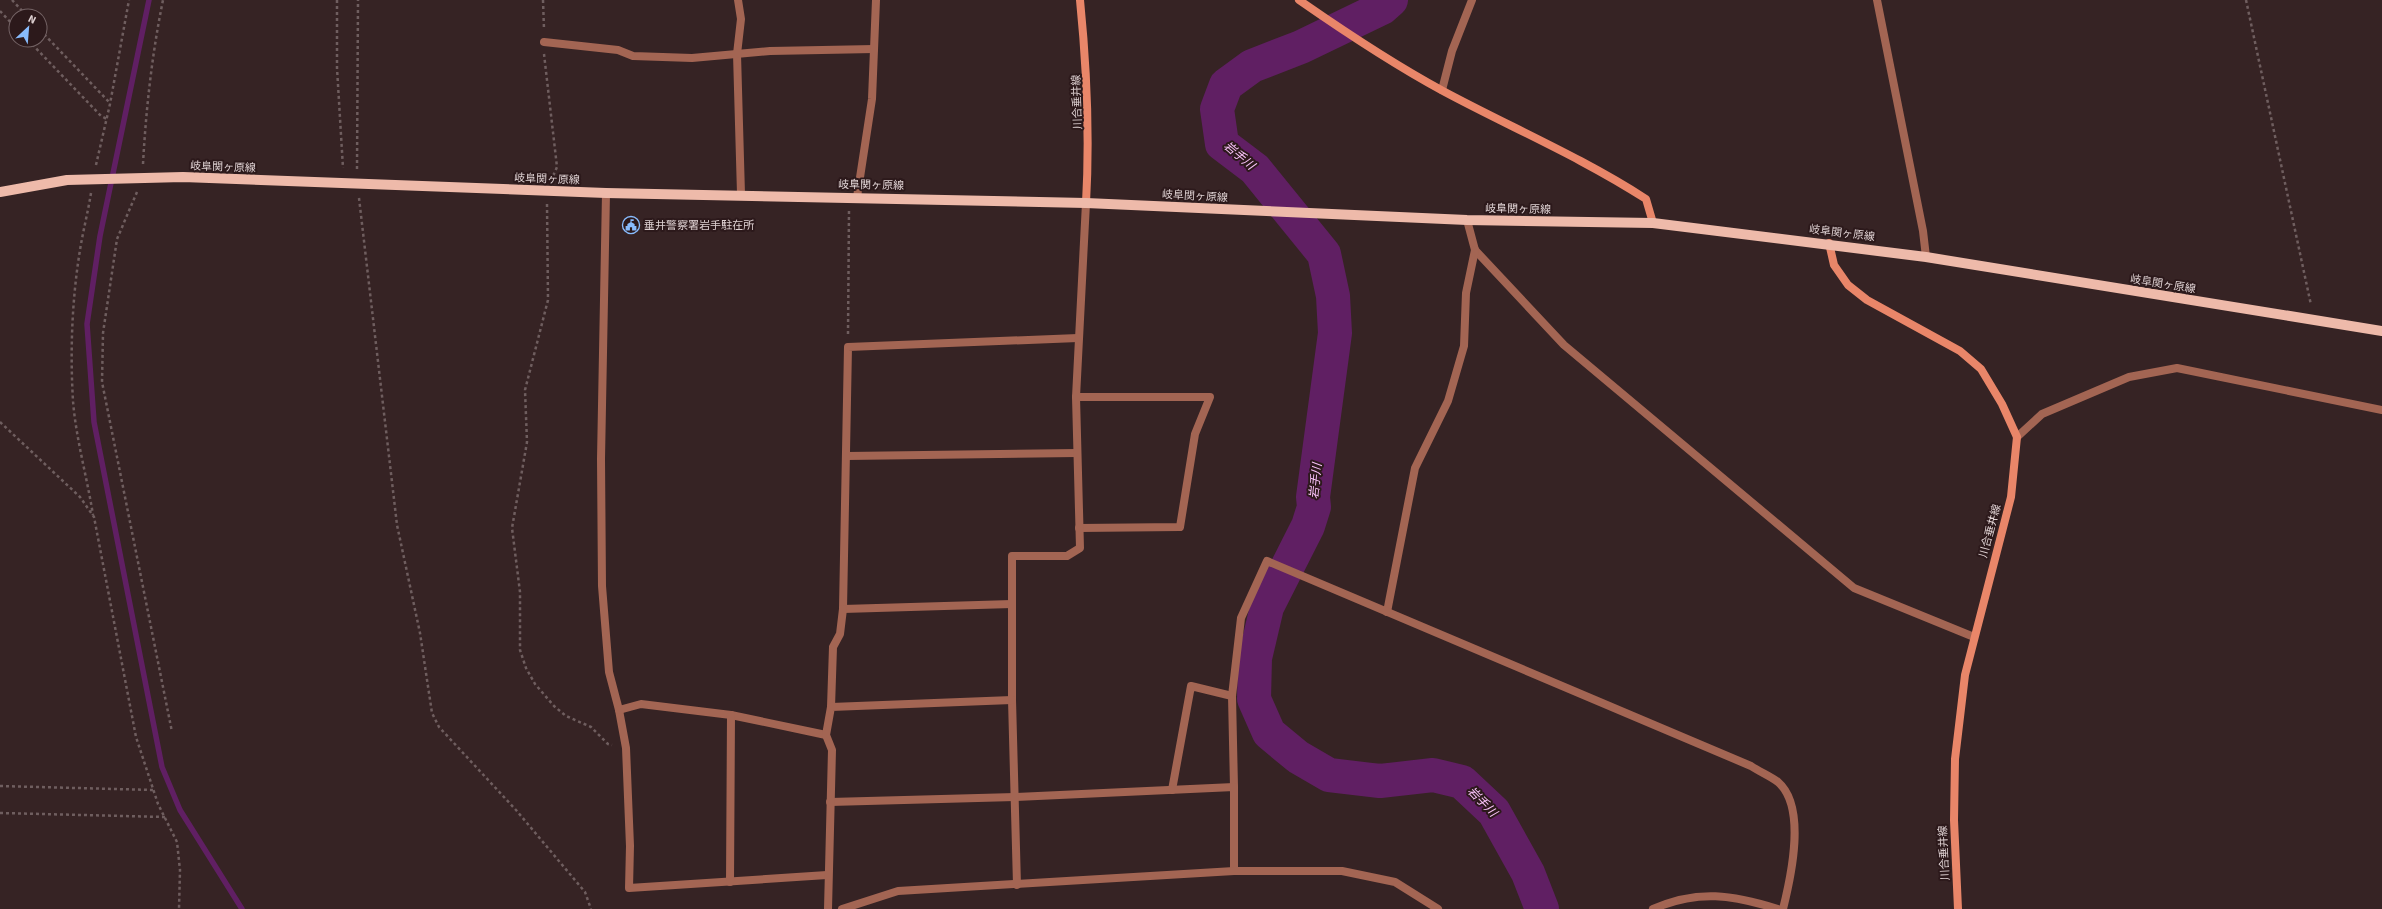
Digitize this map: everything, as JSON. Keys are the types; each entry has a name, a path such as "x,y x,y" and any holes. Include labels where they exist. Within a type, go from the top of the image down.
{"main road":[{"name":"川合垂井線","path":"1080,0 1088,76 1090,145 1086,203"},
{"path":"1302,1 1352,36 1442,90 1607,173 1646,198 1653,223"},
{"name":"岐阜関ヶ原線","path":"0,192 26,186 92,179 183,177 606,193 741,194 1086,203 1467,220 1653,223 1829,243 1926,257 2382,331"},
{"path":"1829,243 1834,265 1848,285 1867,300 1960,351 1981,369 2002,404 2017,437"},
{"name":"川合垂井線","path":"1958,909 1954,820 1955,759 1965,675 2011,497 2017,437"}],"street":[{"path":"738,0 740,20 737,54 741,194"},
{"path":"853,197 872,99 876,0"},
{"path":"1442,90 1452,51 1472,0"},
{"path":"1877,0 1923,231 1926,257"},
{"path":"544,42 618,50 633,56 692,58 737,54 874,49"},
{"path":"606,193 601,459 602,586 609,672 619,710 626,748 630,846 629,888 827,875"},
{"path":"1017,885 1012,700 1012,556 1067,556 1080,548 1076,397 1086,203"},
{"path":"1387,612 1415,468 1448,401 1464,346 1466,293 1475,250 1467,220"},
{"path":"1475,250 1564,345 1854,588 1974,637"},
{"path":"828,909 827,875 832,750 826,735 831,707 833,648 840,634 843,609 848,347 1078,338"},
{"path":"2017,437 2042,414 2129,377 2177,368 2382,410"},
{"path":"1076,397 1210,397 1195,434 1180,527 1079,528"},
{"path":"847,456 1077,454"},
{"path":"1234,871 1232,696 1241,618 1267,561 1752,766 1779,783 1794,809 1793,869 1782,909"},
{"path":"843,609 1012,604"},
{"path":"1172,790 1191,686 1232,696"},
{"path":"831,707 1012,700"},
{"path":"619,710 641,704 731,715 826,735"},
{"path":"730,882 731,715"},
{"path":"830,802 1014,797 1234,787"},
{"path":"842,909 898,891 1234,871 1342,871 1395,882 1438,909"},
{"path":"1653,909 1700,895 1741,898 1778,909"}],"path":[{"path":"12,0 20,8"},
{"path":"129,0 110,104 92,179 88,220 80,249 73,317 72,364 76,429 136,737 153,790 164,817 177,842 180,870 179,909"},
{"path":"163,0 155,41 146,116 143,178 117,239 103,333 102,382 172,732"},
{"path":"337,0 337,68 344,183"},
{"path":"358,0 357,184 397,525 420,633 432,713 439,727 516,810 585,892 591,909"},
{"path":"543,0 544,42 557,167 547,190 548,300 525,390 527,442 512,528 520,592 520,650 526,668 535,684 554,706 566,716 591,727 608,744 626,748"},
{"path":"2246,0 2315,321"},
{"path":"0,11 8,20"},
{"path":"48,38 110,104"},
{"path":"36,48 101,116 107,118"},
{"path":"848,347 853,197"},
{"path":"0,422 80,497 94,517"},
{"path":"0,786 153,790"},
{"path":"0,813 164,817"}],"waterway":[{"path":"149,0 100,236 87,324 94,422 162,767 180,810 242,909"},
{"name":"岩手川","path":"1391,0 1382,8 1301,47 1252,66 1226,85 1217,109 1222,144 1255,169 1324,254 1333,296 1335,333 1313,497 1314,507 1308,526 1267,607 1255,658 1254,699 1269,733 1298,757 1329,775 1380,781 1433,775 1462,782 1494,812 1528,873 1542,909"}],"place":[{"name":"垂井警察署岩手駐在所","path":"631,225"}]}
